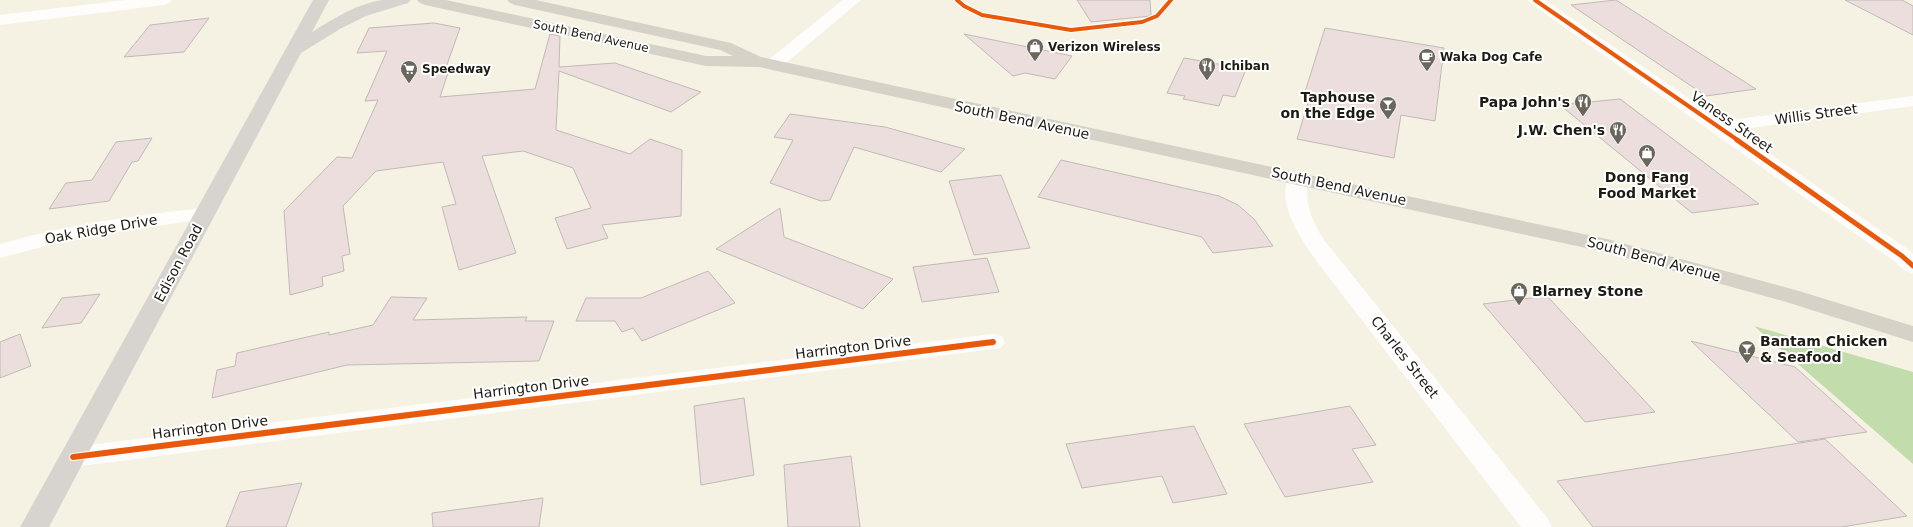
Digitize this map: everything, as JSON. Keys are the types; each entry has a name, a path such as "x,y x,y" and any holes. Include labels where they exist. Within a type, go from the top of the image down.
{"main road":[{"name":"Edison Road","path":"34,527 321,0"},
{"path":"293,51 332,25 366,9 403,0"},
{"name":"South Bend Avenue","path":"425,0 706,61 766,63"},
{"name":"South Bend Avenue","path":"515,0 725,46 766,63 1124,142 1298,177 1607,246 1790,296 1913,334"}],"street":[{"path":"0,20 164,0"},
{"path":"766,63 814,30 853,0"},
{"name":"Vaness Street","path":"1535,0 1719,126 1902,256 1913,266"},
{"name":"Willis Street","path":"1719,126 1913,101"},
{"name":"Charles Street","path":"1298,177 1295,187 1296,206 1307,231 1329,262 1538,527"},
{"name":"Oak Ridge Drive","path":"0,251 69,232 118,224 204,214"},
{"name":"Harrington Drive","path":"73,457 993,342"}],"green space":[{"path":"1754,326 1913,372 1913,464"}],"building":[{"path":"1077,0 1150,0 1151,16 1091,22"},
{"path":"1616,0 1756,89 1706,96 1571,5"},
{"path":"1845,0 1902,0 1913,6 1913,35"},
{"path":"209,18 184,52 124,57 150,25"},
{"path":"434,23 460,28 444,73 448,73 440,97 535,89 550,34 560,36 559,67 615,63 701,92 671,112 559,71 556,130 630,154 650,139 682,150 681,216 602,225 608,238 567,249 555,218 591,208 573,168 523,151 482,156 516,253 459,270 442,207 456,204 443,162 376,171 343,206 350,254 342,256 344,271 322,277 323,286 290,295 284,211 337,157 352,158 378,100 365,101 387,51 357,53 369,28"},
{"path":"1325,28 1444,48 1435,121 1401,115 1394,158 1297,139 1311,93 1305,92"},
{"name":"Verizon Wireless","path":"964,34 1072,56 1055,79 1025,73 1013,76"},
{"name":"Ichiban","path":"1184,58 1246,69 1235,97 1223,95 1219,106 1183,99 1185,96 1167,93"},
{"path":"1620,99 1759,204 1692,213 1560,105"},
{"path":"790,114 885,127 965,149 941,172 854,147 830,200 821,201 770,183 793,140 774,137"},
{"path":"152,138 138,161 132,162 109,201 49,209 66,183 92,180 116,142"},
{"path":"1061,160 1219,196 1238,205 1254,219 1273,246 1213,253 1202,237 1038,197"},
{"path":"1001,175 1030,248 974,255 949,181"},
{"path":"780,208 784,237 893,279 863,309 716,249"},
{"path":"987,258 999,292 922,302 913,267"},
{"path":"708,271 735,303 642,341 633,328 622,332 615,321 576,321 586,298 641,298"},
{"path":"100,294 81,323 42,328 62,298"},
{"path":"1547,296 1655,412 1585,422 1483,304"},
{"path":"391,297 427,298 413,320 527,317 525,321 554,321 539,361 347,365 212,398 217,370 235,366 237,353 329,332 329,335 373,325"},
{"path":"20,334 31,366 0,378 0,342"},
{"path":"1691,341 1795,367 1867,432 1798,442"},
{"path":"744,398 754,475 701,485 694,406"},
{"path":"1350,406 1376,445 1352,449 1373,482 1285,497 1244,424"},
{"path":"1194,426 1227,494 1173,503 1162,476 1082,488 1066,444"},
{"path":"1825,439 1907,516 1842,527 1593,527 1557,481"},
{"path":"851,456 860,527 788,527 784,465"},
{"path":"302,483 286,527 226,527 240,492"},
{"path":"543,498 539,527 433,527 432,513"}],"cycle path":[{"path":"957,0 964,6 982,15 1071,30 1142,22 1157,16 1171,0"},
{"path":"1535,0 1719,127 1902,256 1913,266"},
{"path":"73,457 993,342"}],"place":[{"name":"Verizon Wireless","path":"1035,62"},
{"name":"Waka Dog Cafe","path":"1427,72"},
{"name":"Ichiban","path":"1207,81"},
{"name":"Speedway","path":"409,84"},
{"name":"Papa John's","path":"1583,117"},
{"name":"Taphouse on the Edge","path":"1388,120"},
{"name":"J.W. Chen's","path":"1618,145"},
{"name":"Dong Fang Food Market","path":"1647,168"},
{"name":"Blarney Stone","path":"1519,306"},
{"name":"Bantam Chicken & Seafood","path":"1747,364"}]}
